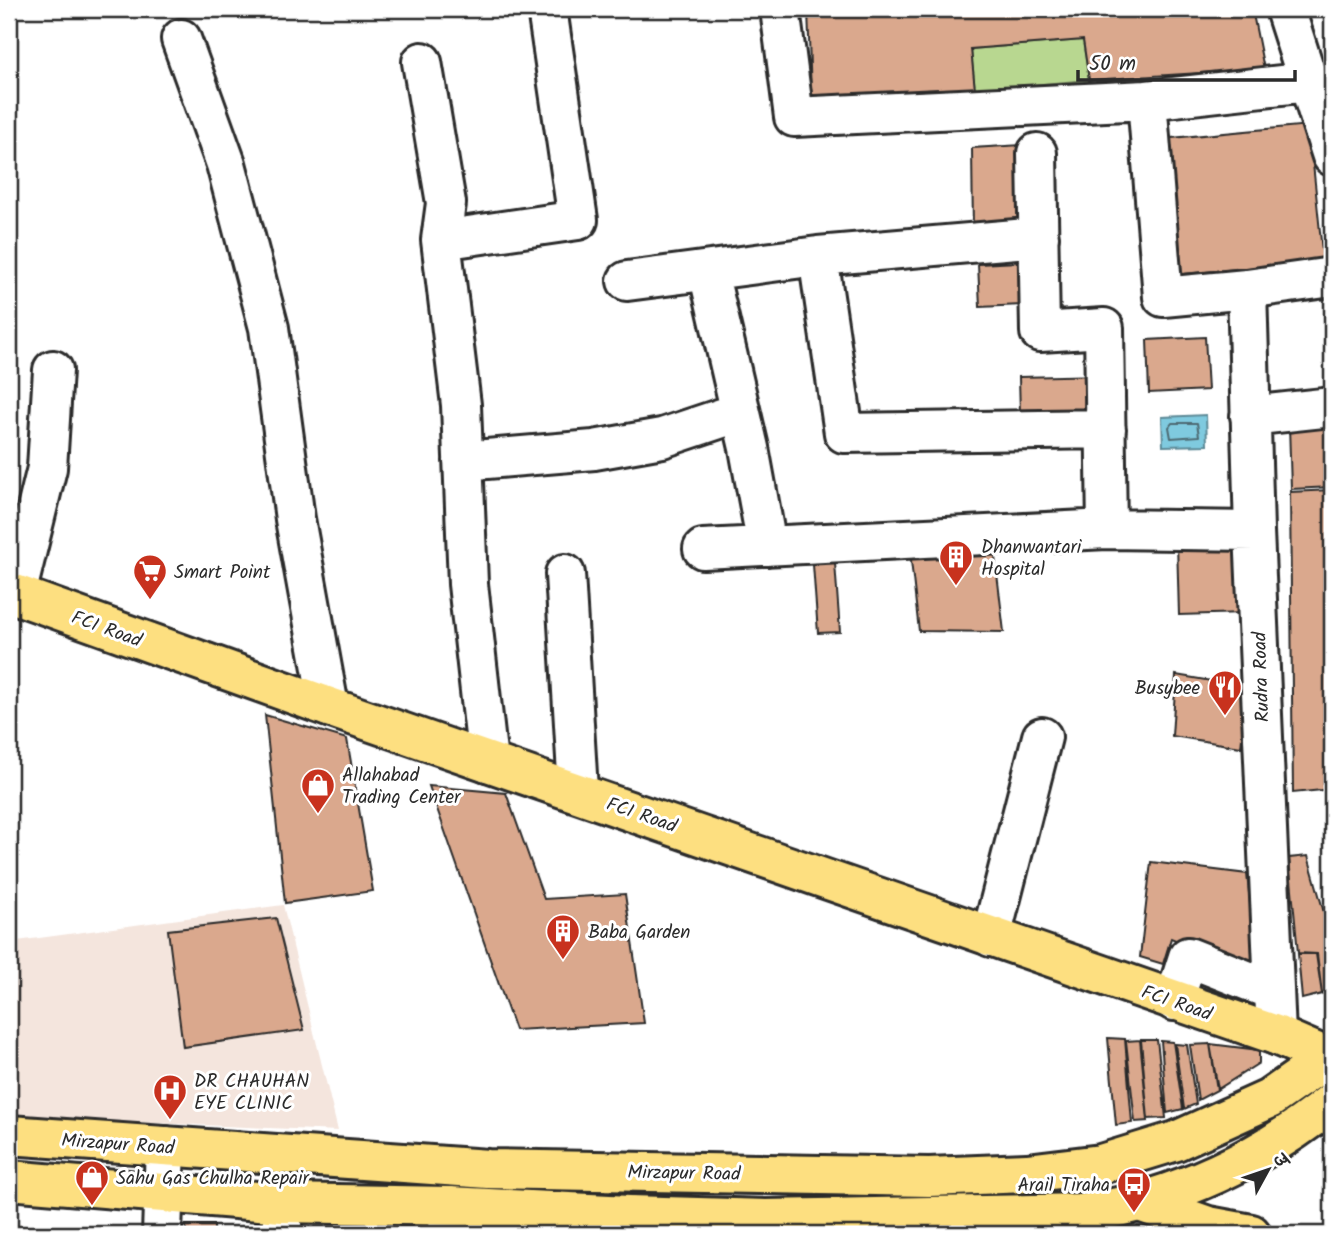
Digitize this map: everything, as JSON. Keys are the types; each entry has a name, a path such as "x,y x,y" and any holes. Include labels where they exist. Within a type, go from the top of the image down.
{"main road":[{"name":"FCI Road","path":"12,594 329,708 578,792 1331,1056"},
{"name":"Mirzapur Road","path":"9,1135 488,1168 929,1177 1027,1174 1101,1164 1176,1141 1269,1099 1331,1056"},
{"path":"9,1180 162,1195 282,1219 628,1225 766,1219 1087,1213 1137,1201 1212,1177 1283,1136 1332,1102"},
{"path":"1137,1201 1208,1226 1251,1234"}],"street":[{"path":"441,240 578,220 547,9"},
{"path":"780,9 794,117 1147,100 1309,82"},
{"path":"1285,9 1332,156"},
{"path":"181,39 226,164 269,328 293,507 329,708"},
{"path":"422,62 446,203 441,240 461,405 467,584 488,762"},
{"path":"1147,100 1163,297 1247,304 1332,276"},
{"path":"1037,153 1040,332 1104,328 1107,529"},
{"path":"627,281 818,256 1039,237"},
{"path":"818,256 844,433 1106,429"},
{"path":"708,271 767,546"},
{"name":"Rudra Road","path":"1247,304 1276,1035"},
{"path":"12,594 47,468 53,370"},
{"path":"1250,416 1332,407"},
{"path":"463,461 594,450 662,438 740,412"},
{"path":"703,548 1107,529 1254,531"},
{"path":"565,574 578,792"},
{"path":"991,937 1042,737"},
{"path":"1174,1001 1188,957 1274,991"},
{"path":"162,1234 165,1146"}],"shaded area":[{"path":"283,905 338,1131 13,1117 17,941"},
{"path":"9,1224 139,1233 139,1234 9,1234"}],"green space":[{"path":"1083,40 1089,80 975,90 971,49"}],"water":[{"path":"1206,415 1207,445 1163,446 1162,417"}],"building":[{"path":"808,9 1252,9 1264,69 1089,80 1083,40 971,49 975,90 811,96"},
{"path":"1309,125 1323,261 1173,275 1161,139"},
{"path":"1022,145 1024,228 973,232 972,148"},
{"path":"1019,262 1022,305 980,307 978,264"},
{"path":"1205,337 1208,390 1149,393 1147,340"},
{"path":"1103,375 1104,413 1020,414 1019,377"},
{"path":"1332,421 1332,487 1291,489 1289,425"},
{"path":"1332,490 1332,789 1293,793 1290,492"},
{"name":"Dhanwantari Hospital","path":"993,540 1004,632 919,631 909,543"},
{"path":"1239,542 1244,613 1179,615 1177,543"},
{"path":"834,549 840,632 818,633 812,551"},
{"path":"1176,675 1247,687 1241,747 1172,736"},
{"name":"Allahabad Trading Center","path":"265,715 347,739 373,891 285,903"},
{"name":"Baba Garden","path":"429,786 506,793 544,899 625,894 644,1023 515,1030"},
{"path":"1308,856 1332,941 1332,988 1322,994 1317,954 1298,953 1289,858"},
{"path":"1151,862 1247,874 1257,973 1171,938 1163,964 1140,957"},
{"path":"1332,905 1332,941 1323,909"},
{"path":"276,918 304,1030 183,1047 168,930"},
{"path":"1298,954 1316,954 1322,994 1302,999"},
{"path":"1108,1038 1125,1039 1132,1123 1116,1125"},
{"path":"1140,1040 1148,1121 1135,1122 1126,1041"},
{"path":"1141,1040 1157,1040 1166,1118 1148,1119"},
{"path":"1161,1041 1173,1042 1183,1109 1167,1113"},
{"path":"1175,1044 1187,1045 1196,1104 1184,1109"},
{"path":"1210,1044 1259,1050 1259,1063 1218,1089"},
{"path":"1210,1044 1217,1090 1198,1100 1190,1045"},
{"path":"186,1225 214,1225 214,1234 186,1234"}],"place":[{"name":"Dhanwantari Hospital","path":"956,587"},
{"name":"Smart Point","path":"150,601"},
{"name":"Busybee","path":"1225,717"},
{"name":"Allahabad Trading Center","path":"318,815"},
{"name":"Baba Garden","path":"563,961"},
{"name":"DR CHAUHAN EYE CLINIC","path":"170,1121"},
{"name":"Sahu Gas Chulha Repair","path":"92,1207"},
{"name":"Arail Tiraha","path":"1134,1214"}]}
